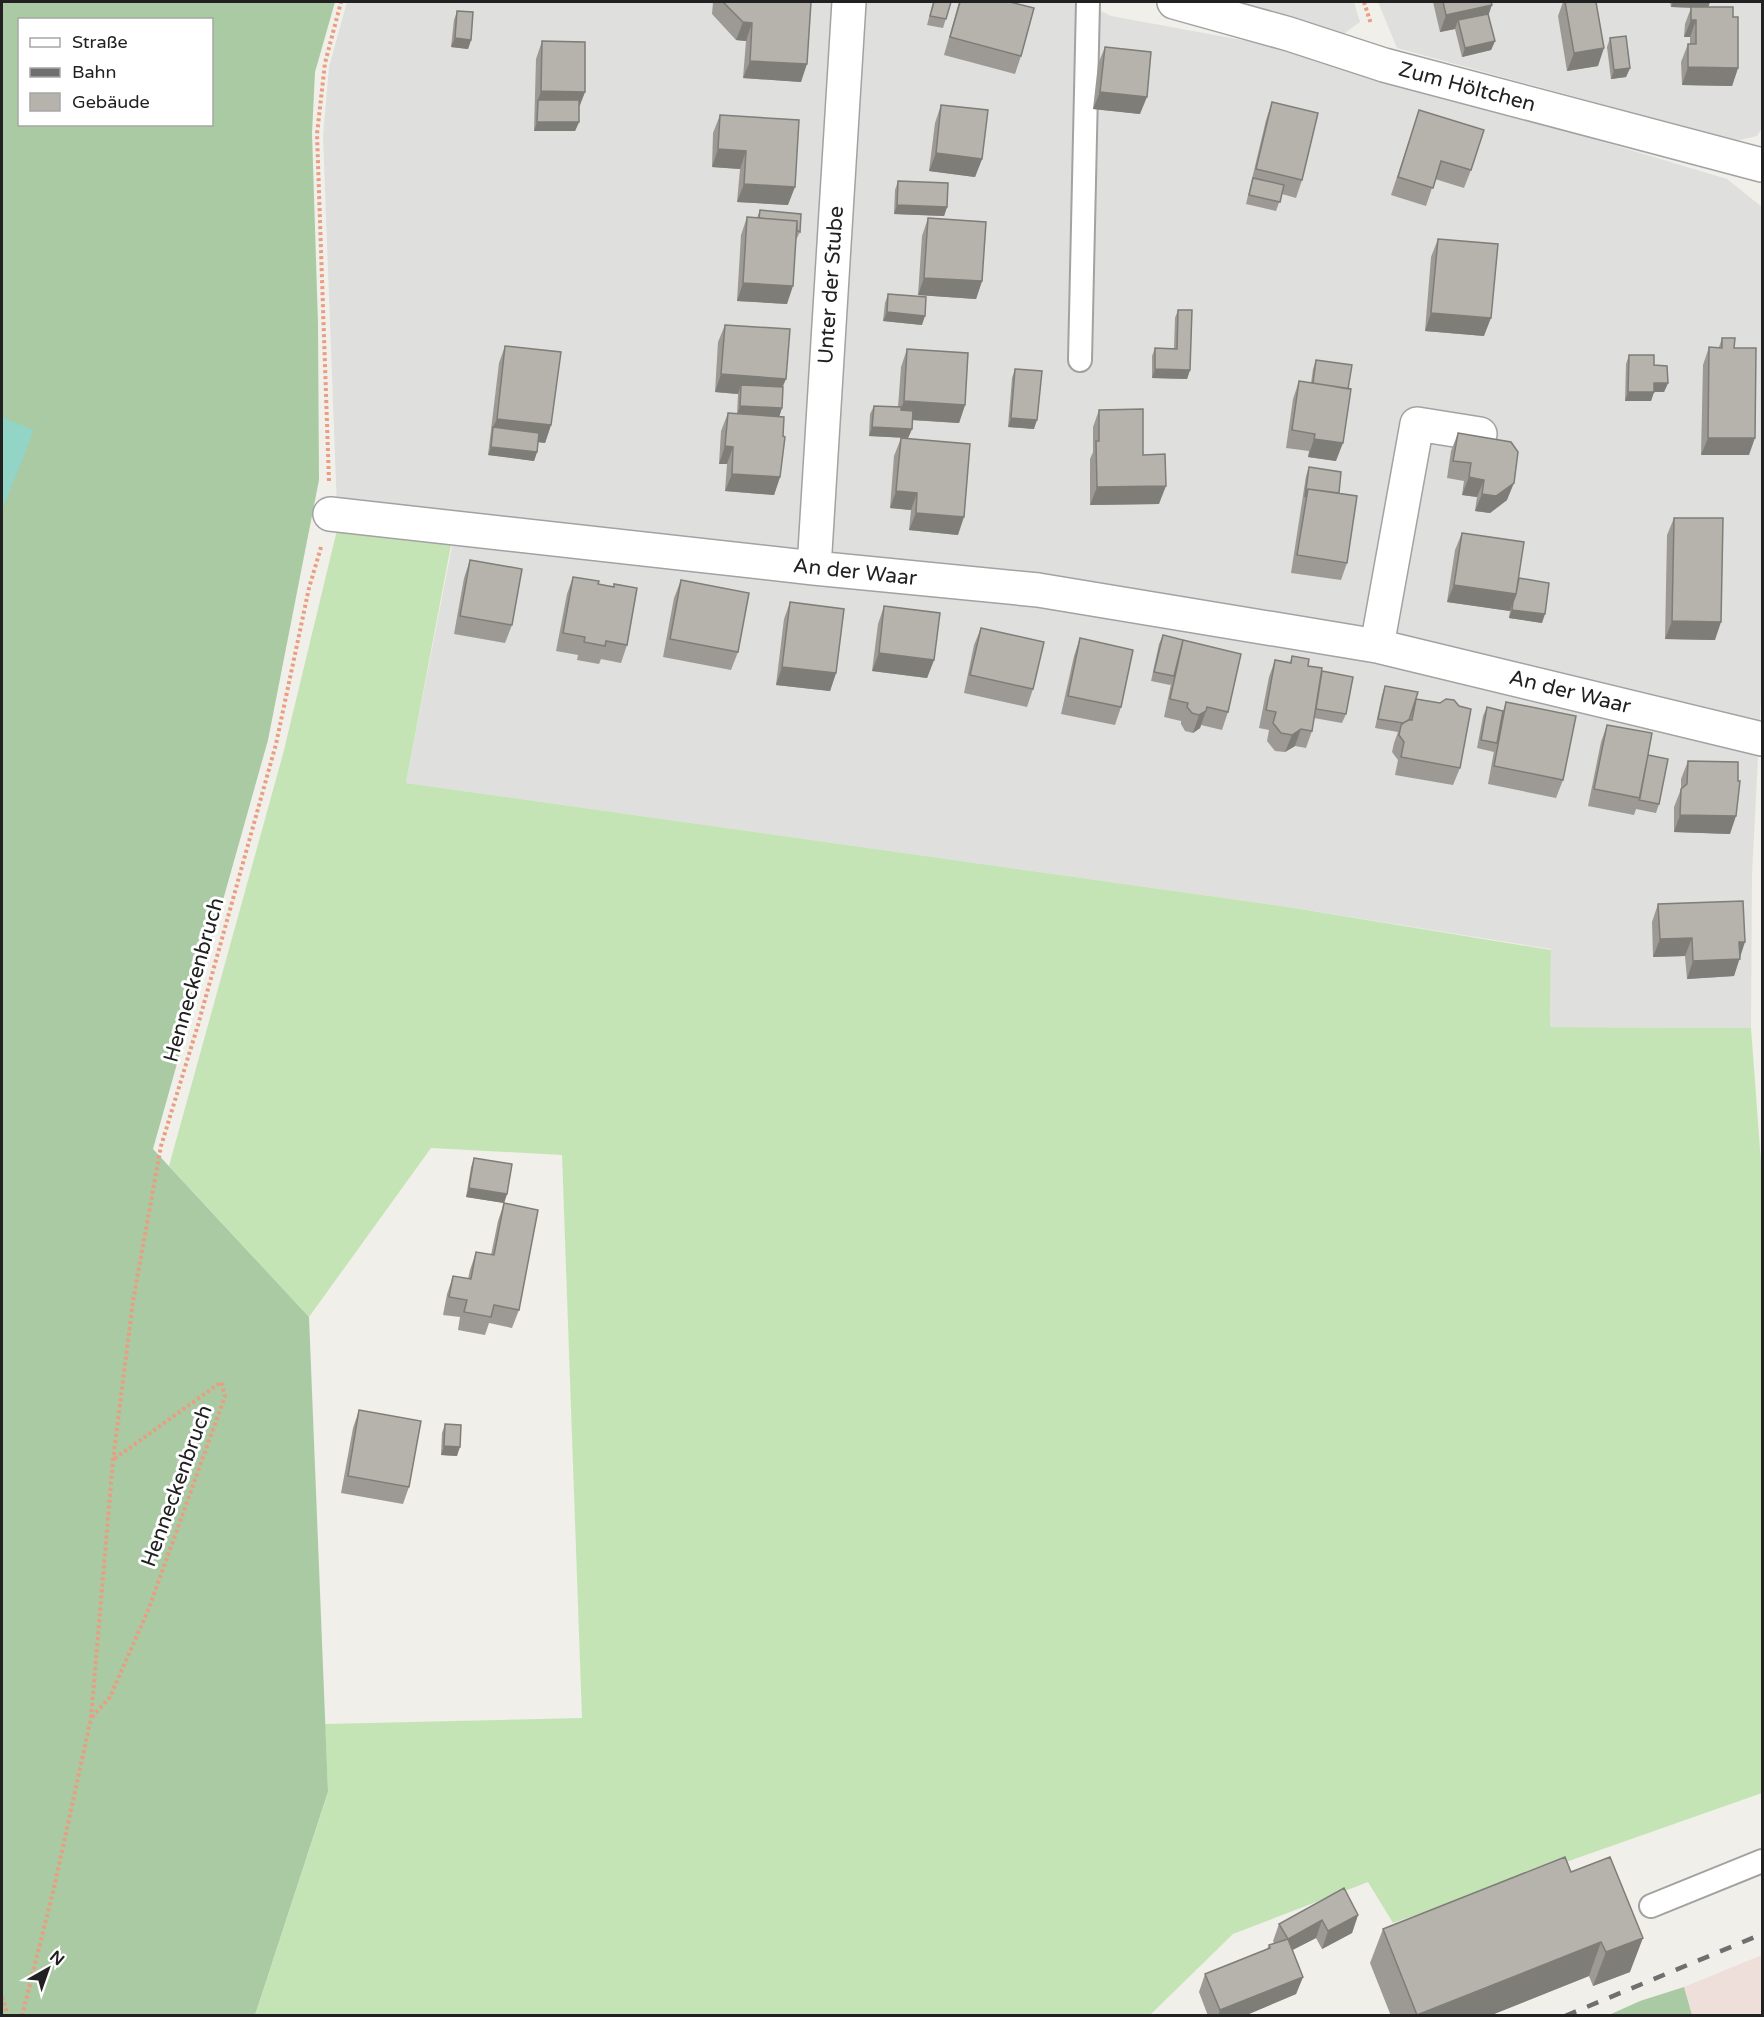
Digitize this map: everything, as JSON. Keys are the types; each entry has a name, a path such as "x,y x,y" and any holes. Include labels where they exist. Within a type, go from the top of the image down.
{"street":[{"name":"Unter der Stube","path":"814,568 849,2"},
{"name":"Zum Höltchen","path":"1174,2 1289,34 1384,65 1762,165"},
{"path":"1377,646 1417,424 1480,434"},
{"name":"An der Waar","path":"330,514 814,568 1038,590 1377,646 1762,739"}],"lane":[{"path":"1080,360 1088,2"},
{"path":"1651,1906 1762,1861"}],"path":[{"name":"Henneckenbruch","path":"22,2016 54,1888 91,1718 113,1460 133,1301 161,1146 198,1025 276,744 309,588 330,514 317,134 324,71 341,2"},
{"name":"Henneckenbruch","path":"91,1718 110,1697 149,1608 225,1396 221,1382 113,1460"},
{"path":"2,1997 8,2016"}],"shaded area":[{"path":"347,2 1083,2 1111,16 1297,50 1727,179 1762,207 1762,679 1752,875 1751,1028 1550,1027 1551,949 1288,907 406,783 458,515 337,509 323,136 329,67"},
{"path":"1218,2 1354,2 1360,22 1342,35"},
{"path":"1378,2 1762,2 1762,128 1757,136 1736,141 1397,48"},
{"path":"2,417 34,430 2,510"},
{"path":"1762,1955 1762,2015 1692,2015 1684,1987"}],"green space":[{"path":"2,2 335,2 315,72 312,133 318,324 319,480 268,740 153,1149 309,1317 328,1792 255,2015 2,2016"},
{"path":"337,530 451,545 406,783 1288,907 1551,950 1550,1027 1751,1028 1762,1176 1762,1793 1393,1923 1368,1882 1233,1934 1150,2015 255,2015 328,1793 325,1724 582,1718 562,1155 431,1148 309,1317 169,1166 283,754"},
{"path":"1684,1987 1692,2015 1609,2015 1640,2001"}],"building":[{"path":"723,2 811,2 807,64 750,61 752,23 743,22"},
{"path":"934,2 951,2 946,19 930,16"},
{"path":"960,2 1010,2 1034,8 1021,56 950,37"},
{"path":"1443,2 1491,2 1492,5 1446,15"},
{"path":"1565,2 1596,2 1604,48 1574,53"},
{"path":"1691,7 1733,7 1733,17 1738,17 1738,68 1688,67 1688,44 1696,44 1696,20 1691,20"},
{"path":"457,11 473,12 471,40 455,38"},
{"path":"1488,14 1495,41 1465,48 1458,20"},
{"path":"1626,36 1630,68 1614,70 1610,38"},
{"path":"542,41 585,42 585,92 541,91"},
{"path":"1105,47 1151,52 1147,97 1100,92"},
{"path":"538,100 579,100 579,122 537,122"},
{"path":"1272,102 1318,113 1302,180 1256,169"},
{"path":"941,105 988,110 982,159 936,153"},
{"path":"1419,110 1484,130 1471,170 1441,161 1433,188 1398,177"},
{"path":"720,115 799,120 795,187 744,184 746,151 718,149"},
{"path":"1253,178 1284,185 1280,202 1249,195"},
{"path":"898,181 948,183 947,207 897,205"},
{"path":"760,210 801,214 800,232 797,230 797,221 759,218"},
{"path":"747,217 797,221 793,286 743,283"},
{"path":"928,218 986,222 982,281 924,278"},
{"path":"1438,239 1498,244 1491,318 1431,313"},
{"path":"888,294 926,297 925,316 887,312"},
{"path":"1178,310 1192,310 1190,370 1155,369 1155,348 1177,349"},
{"path":"725,325 790,329 786,379 721,374"},
{"path":"1722,338 1735,338 1734,348 1756,348 1755,438 1708,438 1709,347 1722,348"},
{"path":"505,346 561,352 551,425 497,419"},
{"path":"907,349 968,353 965,405 904,401"},
{"path":"1629,355 1654,355 1654,365 1667,366 1668,383 1654,383 1654,392 1628,392"},
{"path":"1316,360 1352,365 1348,389 1313,383"},
{"path":"1015,369 1042,371 1037,420 1011,418"},
{"path":"1299,381 1351,389 1343,443 1314,439 1315,434 1292,430"},
{"path":"741,385 783,387 782,408 740,406"},
{"path":"874,406 901,407 901,410 913,411 912,429 872,427"},
{"path":"1143,409 1143,455 1165,454 1166,486 1097,487 1096,441 1099,441 1099,410"},
{"path":"728,413 784,417 783,436 785,437 780,477 732,474 733,447 725,446"},
{"path":"493,427 539,433 537,452 491,447"},
{"path":"1458,433 1511,442 1518,452 1514,483 1496,496 1482,494 1484,480 1469,477 1471,463 1453,461"},
{"path":"901,438 970,444 964,517 916,513 917,493 896,491"},
{"path":"1309,467 1341,472 1339,493 1308,489 1305,497"},
{"path":"1308,489 1357,496 1347,563 1297,555"},
{"path":"1674,518 1723,518 1721,622 1672,621"},
{"path":"1462,533 1524,542 1516,594 1454,585"},
{"path":"470,560 522,569 512,625 460,616"},
{"path":"573,577 599,581 598,584 614,587 614,584 637,588 627,645 606,641 605,646 584,642 585,637 563,633"},
{"path":"1519,578 1549,583 1545,614 1512,610"},
{"path":"681,580 749,593 738,652 670,639"},
{"path":"790,602 844,609 836,673 782,667"},
{"path":"884,606 940,613 934,660 879,653"},
{"path":"981,628 1044,642 1033,689 970,675"},
{"path":"1163,635 1183,640 1174,676 1154,672"},
{"path":"1080,638 1133,650 1121,707 1068,696"},
{"path":"1183,640 1241,654 1228,712 1207,707 1206,711 1199,715 1192,713 1187,707 1188,703 1170,699"},
{"path":"1292,656 1309,659 1308,666 1322,668 1312,731 1301,729 1292,735 1281,733 1273,723 1276,712 1266,710 1275,660 1291,663"},
{"path":"1322,671 1353,677 1346,714 1316,709"},
{"path":"1385,686 1418,692 1409,720 1403,723 1378,719"},
{"path":"1416,699 1440,703 1446,699 1454,700 1459,706 1471,709 1460,768 1401,757 1404,742 1399,735 1401,725 1412,720"},
{"path":"1506,702 1576,716 1563,780 1494,766"},
{"path":"1487,707 1503,711 1497,743 1481,740"},
{"path":"1607,725 1652,733 1640,798 1594,789"},
{"path":"1648,755 1668,759 1659,804 1639,800"},
{"path":"1688,761 1738,762 1738,781 1740,781 1736,816 1680,815 1681,789 1687,784"},
{"path":"1743,901 1745,942 1739,942 1740,959 1693,961 1692,938 1660,939 1658,904"},
{"path":"474,1158 512,1164 507,1194 469,1188"},
{"path":"504,1203 538,1210 519,1310 494,1305 491,1317 464,1312 467,1300 449,1297 453,1276 471,1279 476,1252 494,1255"},
{"path":"359,1410 421,1421 409,1487 348,1476"},
{"path":"445,1424 461,1425 460,1447 444,1446"},
{"path":"1565,1857 1571,1872 1610,1857 1643,1938 1606,1952 1601,1942 1417,2015 1383,1929"},
{"path":"1344,1888 1358,1915 1328,1931 1322,1920 1288,1939 1279,1924"},
{"path":"1288,1939 1303,1977 1220,2010 1205,1974 1270,1948 1269,1945"}],"railway":[{"path":"1565,2016 1762,1934"}]}
